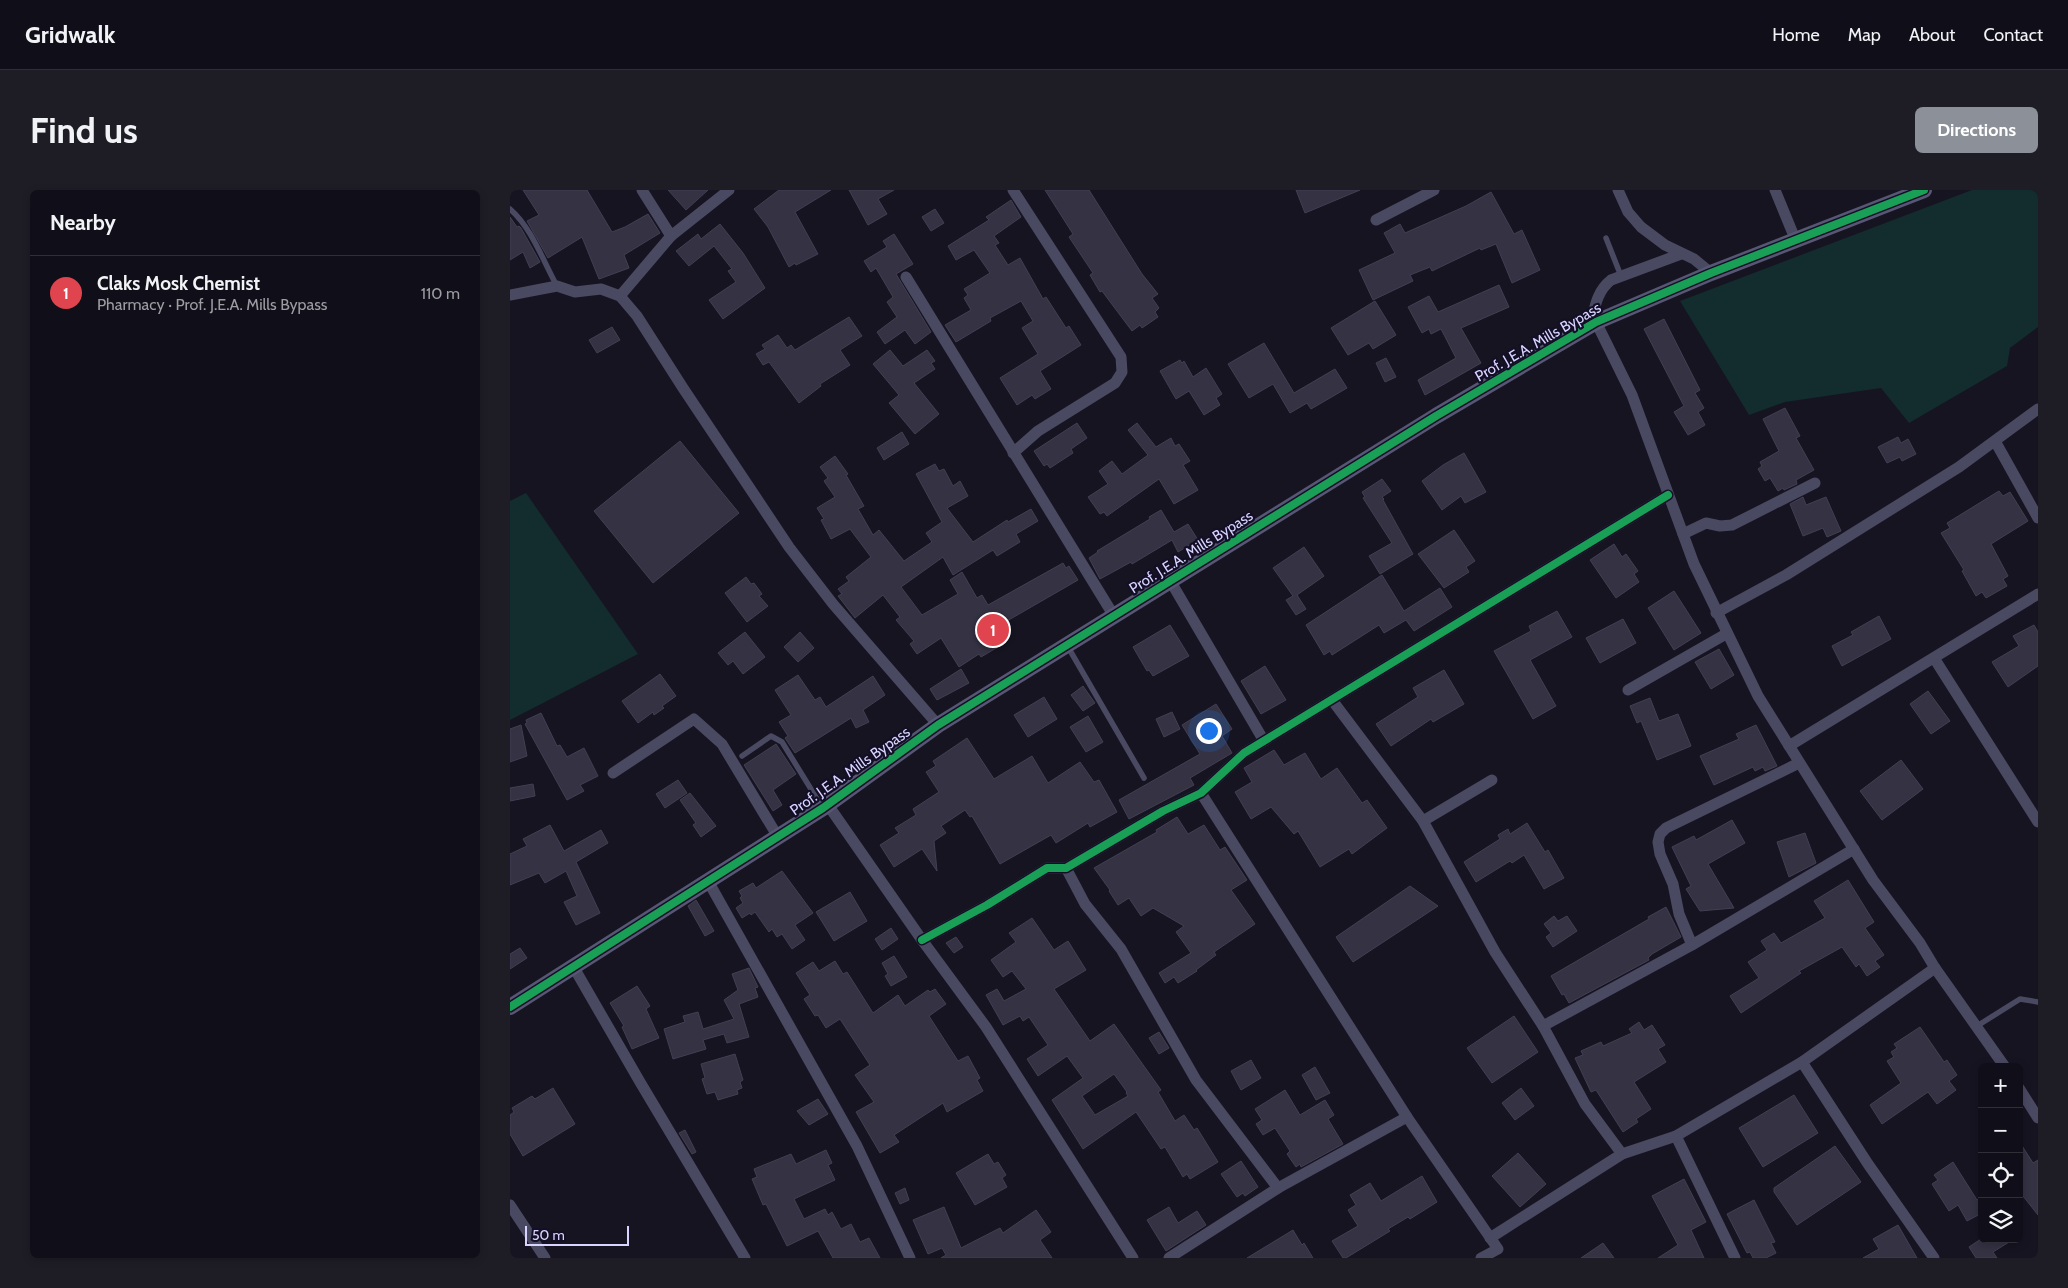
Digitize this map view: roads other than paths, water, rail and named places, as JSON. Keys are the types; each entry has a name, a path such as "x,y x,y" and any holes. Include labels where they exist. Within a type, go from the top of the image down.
{"street":[{"path":"642,190 671,236"},
{"path":"620,296 671,236 729,190"},
{"path":"1013,190 1122,357 1122,372 1115,383 1038,431 1013,453"},
{"path":"1376,220 1434,190"},
{"path":"1618,190 1628,212 1640,227 1665,245 1694,259 1711,272"},
{"path":"1775,190 1796,240"},
{"name":"Prof. J.E.A. Mills Bypass","path":"510,1007 826,807 938,725 1436,416 1593,324 1711,272 1924,190"},
{"path":"1681,254 1611,280 1603,286 1598,294 1593,324 1632,395 1694,564 1726,634 1758,696 1873,880 1920,943 1935,968 2002,1063"},
{"path":"906,277 1114,616"},
{"path":"510,295 557,286 575,292 601,289 620,296 638,316 683,388 790,547 833,604 938,725"},
{"path":"1716,613 1786,576 1959,467 2038,409"},
{"path":"1995,441 2038,518"},
{"path":"1683,534 1706,523 1720,526 1732,525 1816,483"},
{"path":"922,940 987,905 1048,868 1066,868 1163,811 1201,793 1244,753 1668,495"},
{"path":"1171,582 1264,741"},
{"path":"1789,746 2038,594"},
{"path":"1628,690 1726,634"},
{"path":"1934,658 2038,822"},
{"path":"1332,700 1423,821 1495,952 1543,1026 1585,1104 1622,1154"},
{"path":"613,774 694,719 722,744 778,837"},
{"path":"1692,945 1679,914 1673,884 1660,854 1658,842 1660,834 1666,828 1799,763"},
{"path":"1423,821 1492,780"},
{"path":"1201,793 1407,1117 1501,1253 1481,1258"},
{"path":"826,807 986,1027 1133,1258"},
{"path":"1543,1026 1692,945 1854,849"},
{"path":"1066,868 1085,904 1121,949 1196,1080 1278,1188"},
{"path":"708,881 857,1146 910,1258"},
{"path":"573,966 745,1258"},
{"path":"1490,1238 1622,1154 1676,1136 1802,1062 1935,968"},
{"path":"1802,1062 1868,1164 1934,1258"},
{"path":"2023,1091 2034,1101 2038,1118"},
{"path":"1168,1258 1278,1188 1407,1117"},
{"path":"1676,1136 1735,1258"},
{"path":"510,1205 545,1258"}],"lane":[{"path":"510,209 526,227 557,286"},
{"path":"1606,238 1621,276"},
{"path":"1067,645 1144,778"},
{"path":"742,756 771,736 775,737 782,742 826,807"},
{"path":"1977,1026 2020,998 2038,1002"}],"place":[{"name":"Claks Mosk Chemist","path":"993,630"}]}
